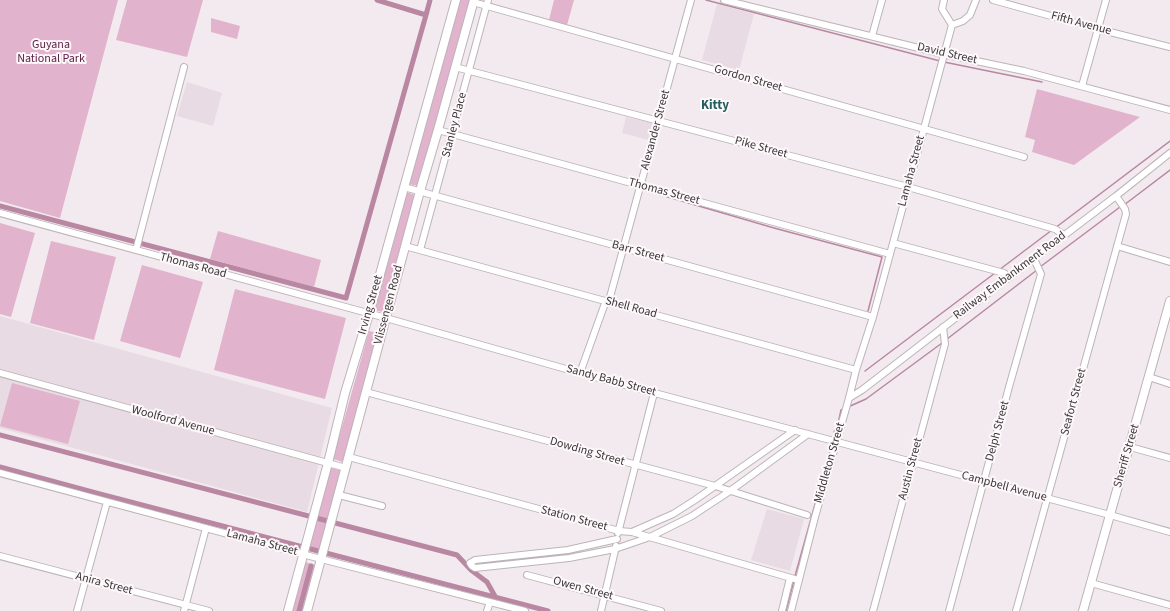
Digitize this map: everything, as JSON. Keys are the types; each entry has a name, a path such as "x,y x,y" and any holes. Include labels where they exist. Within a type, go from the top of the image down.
{"main road":[{"name":"Irving Street","path":"288,611 314,518 345,392 369,314 456,0"},
{"name":"Vlissengen Road","path":"307,611 420,191 473,1"},
{"name":"Sheriff Street","path":"1083,611 1149,377 1167,322 1170,301"}],"street":[{"name":"Alexander Street","path":"580,373 604,306 610,297 691,0"},
{"name":"David Street","path":"724,0 872,36 942,59 1024,71 1170,110"},
{"path":"872,36 882,0"},
{"path":"944,0 942,9 952,25 964,21 970,15 976,0"},
{"name":"Fifth Avenue","path":"993,0 1170,47"},
{"path":"1082,86 1106,0"},
{"name":"Gordon Street","path":"473,1 487,3 675,59 1024,157"},
{"name":"Stanley Place","path":"420,250 453,134 487,3"},
{"name":"Lamaha Street","path":"873,317 952,25"},
{"path":"136,248 184,67"},
{"name":"Pike Street","path":"455,67 908,187 1055,229 1064,235"},
{"name":"Thomas Street","path":"438,130 890,254"},
{"name":"Railway Embankment Road","path":"849,398 943,331 1034,258 1170,153"},
{"name":"Barr Street","path":"404,187 873,317"},
{"name":"Seafort Street","path":"1016,611 1126,214 1125,209 1116,196"},
{"name":"Thomas Road","path":"0,214 136,248 386,318"},
{"path":"893,243 999,272 1010,277"},
{"name":"Shell Road","path":"406,246 856,370"},
{"path":"1117,246 1170,262"},
{"name":"Delph Street","path":"949,611 1041,273 1034,258"},
{"name":"Middleton Street","path":"791,611 798,580 856,370 873,317"},
{"name":"Sandy Babb Street","path":"386,318 580,373 837,441"},
{"name":"Austin Street","path":"873,611 945,344 943,331"},
{"name":"Woolford Avenue","path":"0,373 346,468"},
{"path":"1149,377 1170,384"},
{"path":"852,385 862,390"},
{"name":"Dowding Street","path":"366,392 437,410 635,466 715,486 807,514"},
{"path":"601,611 617,539 654,393"},
{"path":"632,532 673,514 795,430"},
{"path":"617,539 568,550 475,560 470,563 475,568 569,558 615,549 650,537 692,516 730,491 808,434"},
{"name":"Campbell Avenue","path":"837,441 1170,532"},
{"path":"1130,447 1170,458"},
{"name":"Station Street","path":"349,457 619,531 632,532 798,580"},
{"name":"Lamaha Street","path":"0,473 206,528 305,550 321,559 525,611"},
{"path":"339,495 382,506"},
{"path":"77,611 107,502"},
{"path":"184,608 206,528"},
{"path":"568,550 569,558"},
{"name":"Anira Street","path":"0,556 86,579 184,608 209,611"},
{"name":"Owen Street","path":"528,574 661,611"},
{"path":"782,611 790,578"},
{"path":"1091,583 1170,605"},
{"path":"488,611 490,602"}],"shaded area":[{"path":"717,4 754,14 739,70 702,60"},
{"path":"187,82 222,93 213,126 177,116"},
{"path":"626,117 652,123 648,140 622,133"},
{"path":"0,316 332,408 307,512 0,428"},
{"path":"767,509 804,519 790,571 751,560"}],"green space":[{"name":"Guyana National Park","path":"0,0 118,0 60,218 0,201"},
{"path":"127,0 203,0 187,57 116,40"},
{"path":"459,0 470,0 418,186 408,184"},
{"path":"554,0 574,0 567,25 549,20"},
{"path":"211,18 240,26 237,39 211,32"},
{"path":"1037,89 1140,117 1074,165 1032,152 1035,140 1025,137"},
{"path":"407,192 415,195 383,312 373,310"},
{"path":"0,223 35,233 11,317 0,314"},
{"path":"218,231 321,260 314,287 210,259"},
{"path":"51,241 116,257 94,340 30,323"},
{"path":"142,265 203,282 180,358 120,341"},
{"path":"235,289 346,318 325,399 214,370"},
{"path":"369,331 378,333 343,462 333,459"},
{"path":"12,383 80,401 68,444 0,426"},
{"path":"331,468 342,471 319,553 308,550"},
{"path":"305,562 316,565 303,611 292,611"}],"waterway":[{"path":"0,206 346,298 426,15 377,0"},
{"path":"426,15 430,0"},
{"path":"706,0 940,61"},
{"path":"944,62 1042,82"},
{"path":"1055,228 1170,141"},
{"path":"1124,205 1170,170"},
{"path":"644,190 774,228 882,257 868,311"},
{"path":"1040,267 1120,207"},
{"path":"999,270 1052,230"},
{"path":"947,339 1037,270"},
{"path":"865,371 995,273"},
{"path":"848,407 866,399 942,343"},
{"path":"834,432 838,424 841,410 843,409"},
{"path":"0,435 457,555 471,570 487,582 496,598"},
{"path":"795,576 831,447"},
{"path":"0,467 548,611"},
{"path":"299,611 311,566"},
{"path":"786,611 794,580"}],"district":[{"name":"Kitty","path":"715,106"}]}
